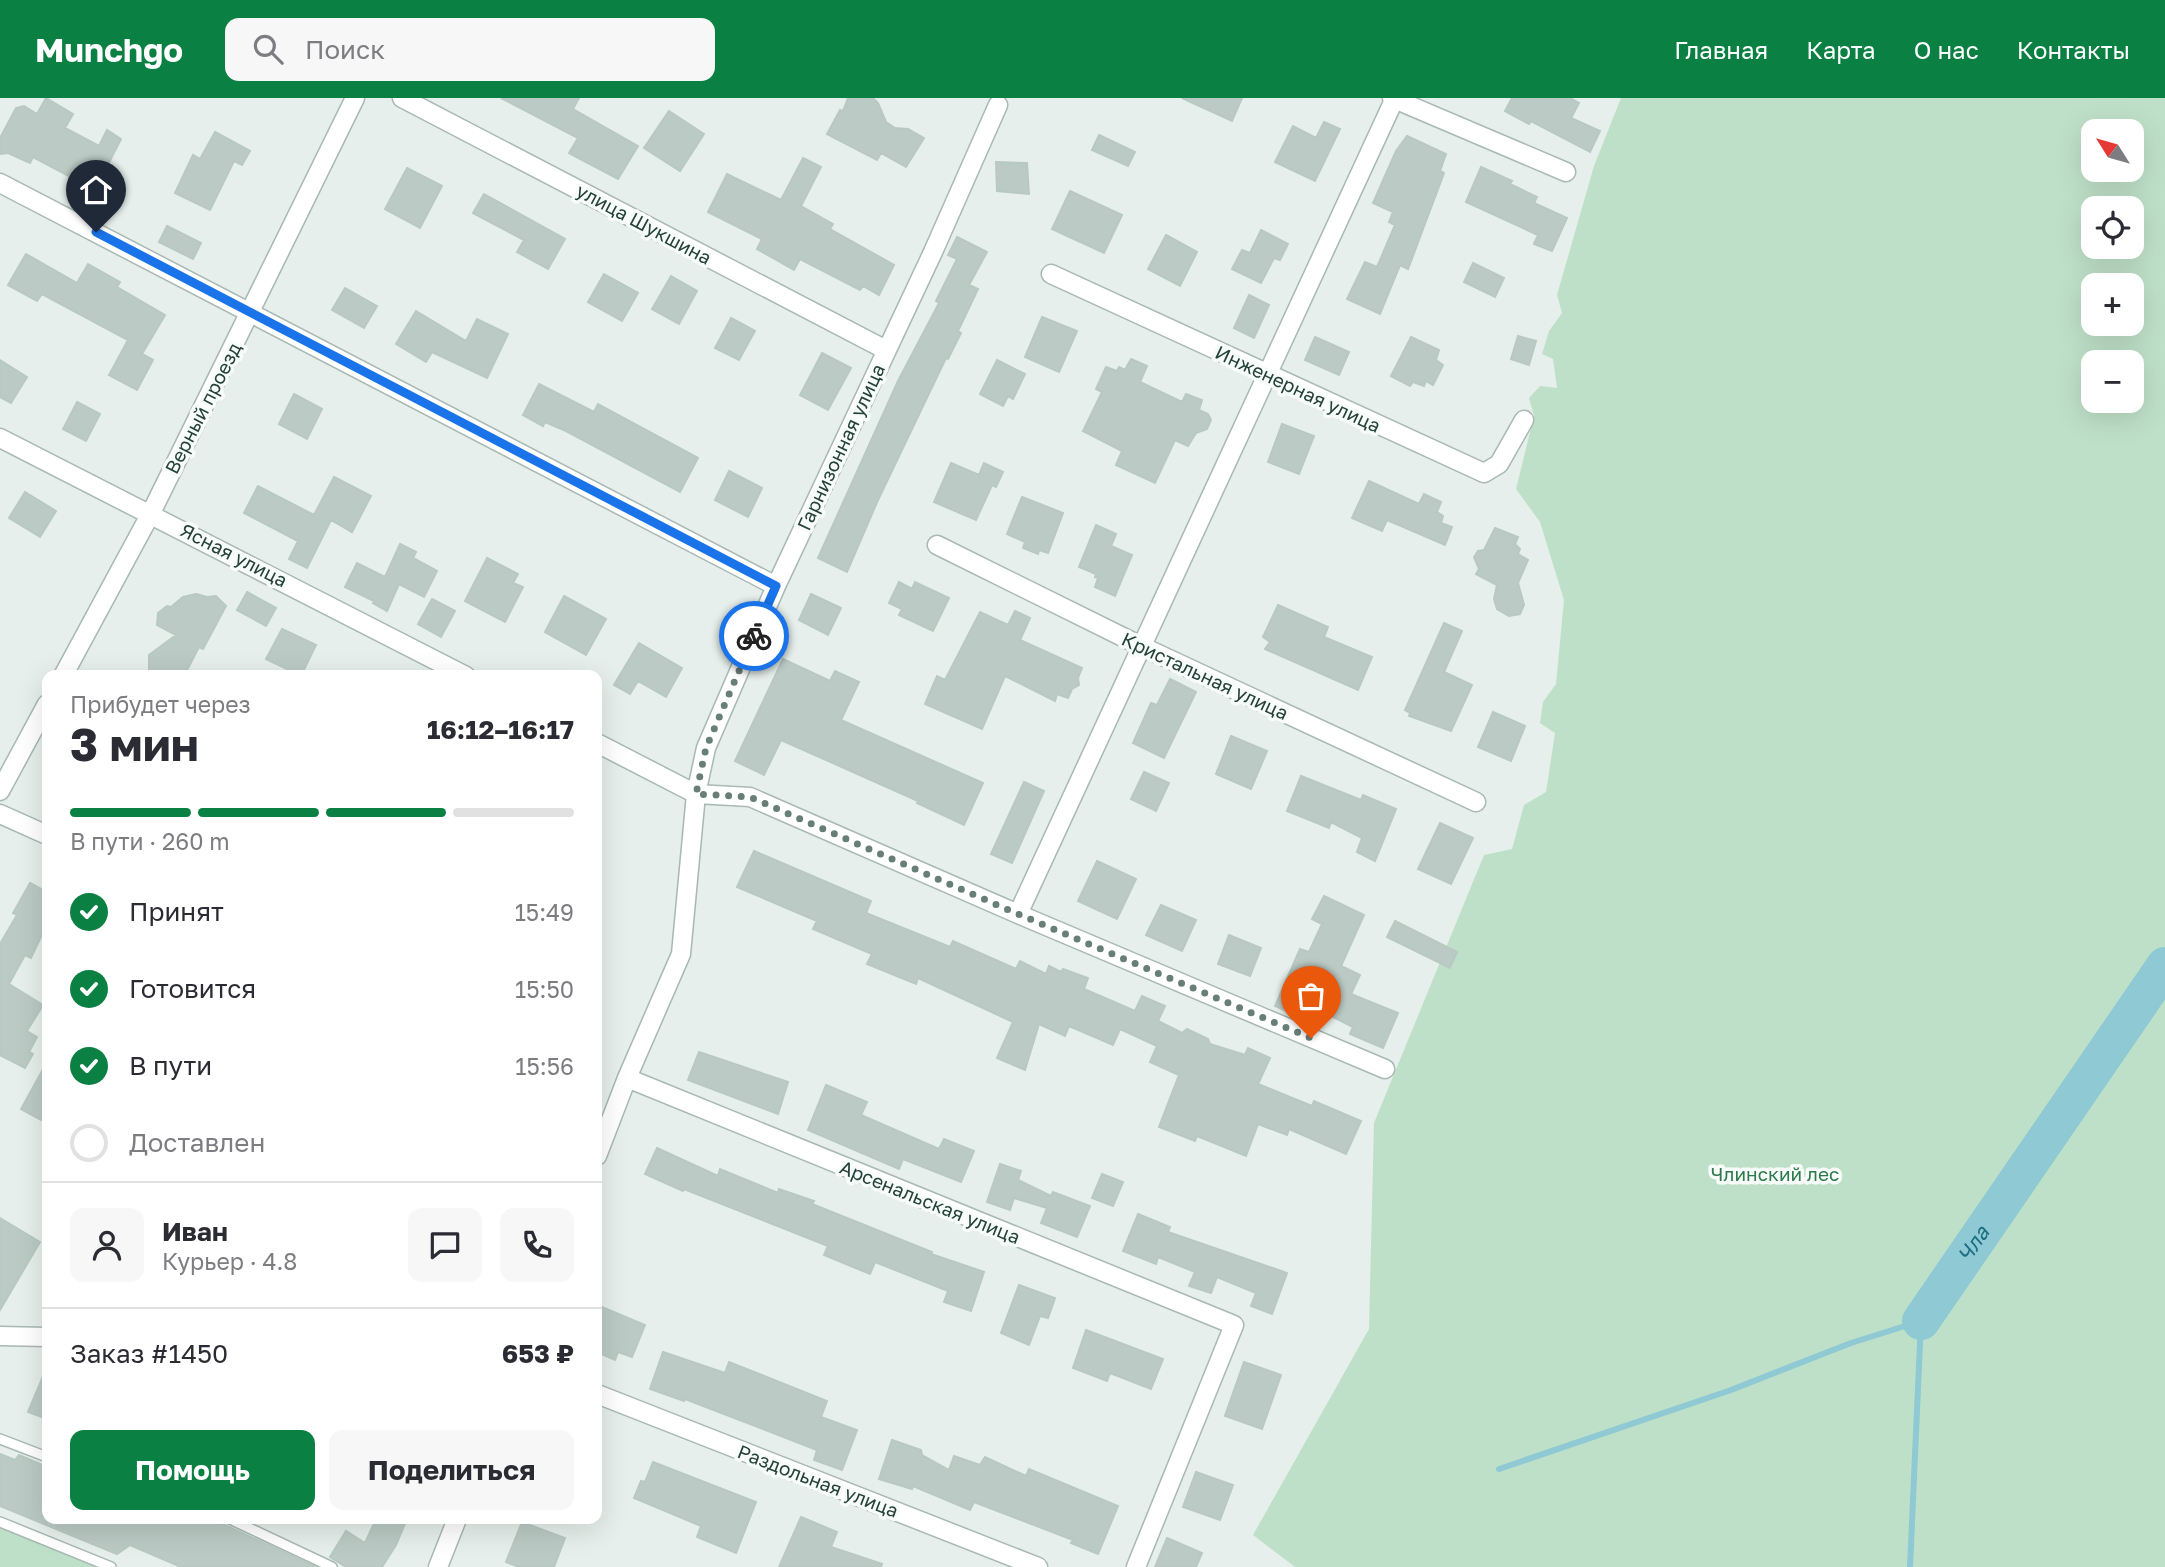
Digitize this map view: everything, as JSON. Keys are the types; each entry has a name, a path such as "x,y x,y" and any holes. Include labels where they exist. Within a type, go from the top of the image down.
{"street":[{"name":"Верный проезд","path":"65,670 151,513 355,98"},
{"name":"улица Шукшина","path":"402,98 886,350"},
{"path":"1018,914 1394,98 1566,172"},
{"name":"Гарнизонная улица","path":"602,1143 681,954 696,794 706,748 776,586 933,252 994,100"},
{"path":"0,183 776,586"},
{"name":"Инженерная улица","path":"1051,274 1484,473 1499,464 1524,420"},
{"name":"Ясная улица","path":"0,438 454,670"},
{"name":"Кристальная улица","path":"937,545 1141,646 1476,802"},
{"path":"0,791 42,713"},
{"path":"602,746 696,794 750,797 1385,1069"},
{"path":"0,814 42,833"},
{"name":"Арсенальская улица","path":"627,1078 1234,1325 1136,1567"},
{"path":"0,1336 42,1337"},
{"name":"Раздольная улица","path":"602,1396 1038,1567"},
{"path":"438,1567 455,1524"}],"lane":[{"path":"0,1439 42,1455"},
{"path":"0,1522 111,1567"},
{"path":"241,1524 332,1567"}],"green space":[{"name":"Члинский лес","path":"1621,98 2165,98 2165,1567 1295,1567 1253,1535 1369,1329 1374,1123 1484,855 1512,849 1524,805 1546,792 1555,733 1540,723 1543,702 1556,684 1564,600 1540,522 1516,489 1534,416 1529,398 1540,386 1557,388 1553,359 1542,354 1549,331 1562,313 1557,295 1594,166"},
{"path":"0,1525 102,1567 0,1567"}],"building":[{"path":"46,98 73,114 65,128 99,146 107,130 121,139 95,190 33,157 30,163 8,153 0,154 0,138 16,108 24,106 37,114"},
{"path":"501,98 579,98 573,109 638,146 618,179 569,153 578,138"},
{"path":"848,98 873,98 886,122 924,138 906,167 881,153 877,160 827,134 840,110 843,111"},
{"path":"1182,98 1242,98 1232,121"},
{"path":"1512,98 1570,98 1579,103 1571,118 1600,131 1590,152 1531,121 1529,124 1505,111"},
{"path":"669,111 704,134 680,171 644,148"},
{"path":"1324,122 1340,129 1315,181 1275,162 1293,126 1316,138"},
{"path":"215,132 250,151 242,165 234,161 210,210 175,193 193,155 200,159"},
{"path":"1099,135 1135,152 1128,166 1092,150"},
{"path":"1407,136 1446,154 1440,171 1444,173 1408,269 1400,265 1380,314 1347,299 1365,262 1377,267 1395,225 1389,222 1393,212 1373,203 1396,151"},
{"path":"803,158 821,167 801,206 833,224 830,229 894,265 879,295 863,286 860,290 800,259 794,270 757,249 762,239 708,212 727,174 781,200"},
{"path":"996,162 1027,163 1029,194 997,191"},
{"path":"1481,167 1512,181 1510,184 1537,197 1534,203 1567,218 1552,251 1534,244 1538,235 1466,202"},
{"path":"407,168 442,186 420,228 385,209"},
{"path":"1070,191 1122,215 1104,253 1052,229"},
{"path":"484,194 565,239 548,269 517,252 524,240 473,213"},
{"path":"167,226 201,243 193,259 159,242"},
{"path":"1261,230 1288,244 1280,260 1274,258 1261,283 1232,269 1242,250 1250,253"},
{"path":"1166,235 1197,252 1180,286 1148,269"},
{"path":"957,237 987,252 969,285 978,289 958,331 961,333 948,359 946,358 878,500 847,572 818,558 898,381 939,303 936,301 957,259 948,255"},
{"path":"26,254 77,283 88,264 120,282 117,287 165,315 142,354 153,360 137,390 109,375 128,340 42,294 37,301 8,285"},
{"path":"1473,263 1504,278 1495,297 1464,282"},
{"path":"604,274 638,293 622,321 588,302"},
{"path":"671,276 697,291 679,324 652,309"},
{"path":"345,288 377,306 364,328 332,310"},
{"path":"1249,295 1269,305 1254,338 1234,328"},
{"path":"416,311 466,341 477,319 508,334 487,378 432,352 426,362 396,344"},
{"path":"1042,317 1077,331 1059,372 1025,357"},
{"path":"731,318 755,331 739,360 715,348"},
{"path":"1518,336 1536,341 1529,365 1511,359"},
{"path":"1315,337 1349,352 1339,375 1305,360"},
{"path":"1411,337 1439,350 1436,360 1443,365 1433,385 1426,381 1424,386 1413,382 1410,386 1391,376"},
{"path":"822,353 851,368 828,410 800,395"},
{"path":"1131,359 1147,366 1140,382 1182,402 1186,394 1202,400 1199,410 1208,414 1211,420 1207,429 1196,433 1188,446 1175,440 1155,483 1116,465 1122,451 1083,431 1102,392 1096,389 1106,367 1117,371 1119,367 1125,370"},
{"path":"0,360 27,377 11,403 0,397"},
{"path":"997,360 1025,374 1013,399 1008,396 1003,406 980,394"},
{"path":"539,384 594,412 598,404 698,458 680,492 566,431 545,422 543,426 523,415"},
{"path":"294,394 322,409 307,439 279,424"},
{"path":"77,402 100,414 86,441 63,429"},
{"path":"1282,424 1314,436 1299,474 1268,462"},
{"path":"951,463 979,475 984,463 1003,472 996,487 992,485 976,520 934,502"},
{"path":"729,471 762,488 748,517 715,500"},
{"path":"334,477 371,496 352,532 331,520 307,568 289,559 298,541 244,513 258,486 314,515"},
{"path":"1369,481 1419,504 1424,494 1441,502 1437,512 1443,516 1441,523 1452,527 1445,545 1387,520 1382,531 1352,518"},
{"path":"25,492 56,511 40,537 9,518"},
{"path":"1022,497 1063,513 1048,553 1039,550 1038,554 1023,548 1025,542 1007,534"},
{"path":"1096,525 1116,534 1111,546 1132,555 1115,596 1095,587 1098,578 1095,577 1096,574 1079,567"},
{"path":"1495,528 1518,537 1515,544 1520,549 1518,554 1528,560 1518,583 1524,605 1520,614 1509,616 1497,609 1494,599 1497,585 1476,574 1479,569 1474,557 1478,551 1484,550"},
{"path":"400,544 416,552 413,558 437,571 424,597 399,584 387,611 373,603 374,601 345,587 357,563 385,577"},
{"path":"487,558 518,574 513,583 523,587 505,622 465,601"},
{"path":"899,582 912,589 915,582 949,598 933,631 899,615 902,609 889,603"},
{"path":"247,592 276,608 266,626 237,610"},
{"path":"196,594 216,596 226,606 203,649 199,647 187,670 149,670 149,655 176,635 157,625 158,613 183,597"},
{"path":"811,594 841,608 828,635 799,620"},
{"path":"564,596 606,619 586,655 545,632"},
{"path":"432,599 455,611 441,637 418,624"},
{"path":"1278,605 1328,627 1324,637 1372,657 1358,690 1265,649 1270,642 1263,637"},
{"path":"1015,611 1030,618 1020,640 1082,668 1078,678 1079,685 1072,689 1068,698 1057,694 1055,701 1005,676 982,729 925,704 937,676 945,680 980,612 1008,625"},
{"path":"1444,623 1462,631 1444,672 1472,685 1451,731 1409,716 1410,713 1405,710"},
{"path":"282,629 316,645 304,670 289,670 266,659"},
{"path":"639,643 682,668 666,697 638,681 630,694 614,685"},
{"path":"783,659 830,681 835,671 859,682 841,720 983,783 964,825 917,803 918,801 781,740 764,775 735,761"},
{"path":"1170,679 1196,692 1164,758 1133,743 1151,703 1157,705"},
{"path":"1493,712 1525,726 1511,761 1478,747"},
{"path":"1231,736 1267,751 1251,789 1216,774"},
{"path":"1144,772 1169,783 1156,811 1131,799"},
{"path":"1301,776 1361,800 1363,795 1396,809 1375,861 1357,852 1362,838 1331,822 1329,828 1287,811"},
{"path":"1024,782 1044,791 1012,863 991,854"},
{"path":"1440,823 1473,838 1451,884 1418,869"},
{"path":"754,851 871,901 866,913 950,947 953,941 1016,969 1020,961 1046,974 1049,966 1061,972 1063,969 1088,978 1084,989 1135,1011 1142,996 1165,1006 1158,1021 1182,1033 1187,1029 1208,1039 1210,1044 1245,1055 1248,1048 1270,1058 1258,1084 1312,1106 1314,1101 1361,1121 1346,1154 1289,1129 1287,1135 1258,1124 1246,1156 1197,1136 1195,1141 1159,1127 1179,1075 1150,1062 1157,1046 1120,1029 1113,1045 1069,1026 1065,1036 1039,1024 1025,1070 997,1058 1013,1022 918,978 916,984 867,964 872,954 813,929 817,921 737,887"},
{"path":"1097,861 1136,879 1117,919 1078,901"},
{"path":"30,883 42,889 42,935 31,958 25,955 9,984 42,1004 27,1031 37,1037 29,1052 33,1054 25,1068 0,1055 0,944 17,915 13,913"},
{"path":"1324,896 1364,915 1341,966 1360,975 1351,994 1398,1013 1383,1048 1350,1034 1353,1027 1317,1009 1313,1016 1300,1011 1296,1015 1275,1006 1300,949 1309,952 1322,924 1312,919"},
{"path":"1161,905 1196,920 1182,951 1146,935"},
{"path":"1395,921 1457,952 1450,968 1387,937"},
{"path":"1229,935 1261,948 1250,976 1218,964"},
{"path":"699,1052 788,1082 778,1114 688,1080"},
{"path":"42,1071 42,1118 21,1109"},
{"path":"826,1085 867,1102 861,1115 939,1149 944,1139 974,1151 961,1182 903,1159 899,1169 808,1130"},
{"path":"657,1148 718,1176 720,1169 778,1193 779,1189 814,1201 812,1204 932,1252 931,1254 984,1272 971,1311 944,1302 948,1291 875,1262 870,1274 824,1255 828,1246 645,1174"},
{"path":"1000,1164 1021,1171 1018,1180 1051,1196 1053,1192 1090,1206 1077,1237 1041,1223 1047,1208 1014,1198 1010,1210 987,1202"},
{"path":"1102,1174 1123,1182 1113,1206 1092,1198"},
{"path":"1138,1214 1170,1227 1168,1232 1287,1273 1272,1314 1251,1306 1256,1293 1217,1277 1211,1293 1189,1286 1195,1272 1158,1257 1156,1264 1123,1251"},
{"path":"0,1218 40,1242 0,1310"},
{"path":"1019,1285 1055,1298 1048,1318 1040,1316 1029,1345 1001,1333"},
{"path":"602,1307 645,1325 632,1357 618,1352 615,1360 602,1354"},
{"path":"1086,1330 1163,1359 1151,1389 1110,1373 1107,1381 1073,1368"},
{"path":"663,1352 725,1373 729,1362 827,1401 821,1417 857,1430 842,1470 814,1460 817,1450 685,1399 684,1401 650,1389"},
{"path":"1244,1362 1281,1375 1262,1429 1225,1416"},
{"path":"42,1379 42,1417 28,1412"},
{"path":"892,1440 921,1450 922,1455 949,1470 954,1456 980,1465 985,1457 1026,1476 1029,1469 1118,1506 1098,1554 1071,1543 1073,1540 974,1502 970,1510 913,1486 912,1489 879,1479"},
{"path":"0,1454 15,1460 19,1455 42,1465 42,1523 0,1506"},
{"path":"653,1462 756,1502 736,1553 697,1537 701,1526 634,1498 641,1481 645,1482"},
{"path":"1196,1472 1233,1485 1220,1520 1183,1507"},
{"path":"801,1517 837,1532 831,1547 882,1564 881,1567 779,1567"},
{"path":"44,1524 223,1524 316,1567 181,1567 130,1545 117,1554"},
{"path":"374,1524 405,1524 382,1567 346,1567 330,1557 346,1531 365,1543"},
{"path":"521,1524 565,1538 554,1567 519,1567 506,1562"},
{"path":"1167,1538 1202,1553 1196,1567 1155,1567"}],"waterway":[{"name":"Чла","path":"1921,1321 2165,966"},
{"path":"1499,1469 1731,1390 1851,1343 1921,1321 1910,1567"}],"way so far":[{"path":"754,636 706,748 696,794 750,797 1311,1038"}],"route":[{"path":"96,232 776,586 754,636"}]}
